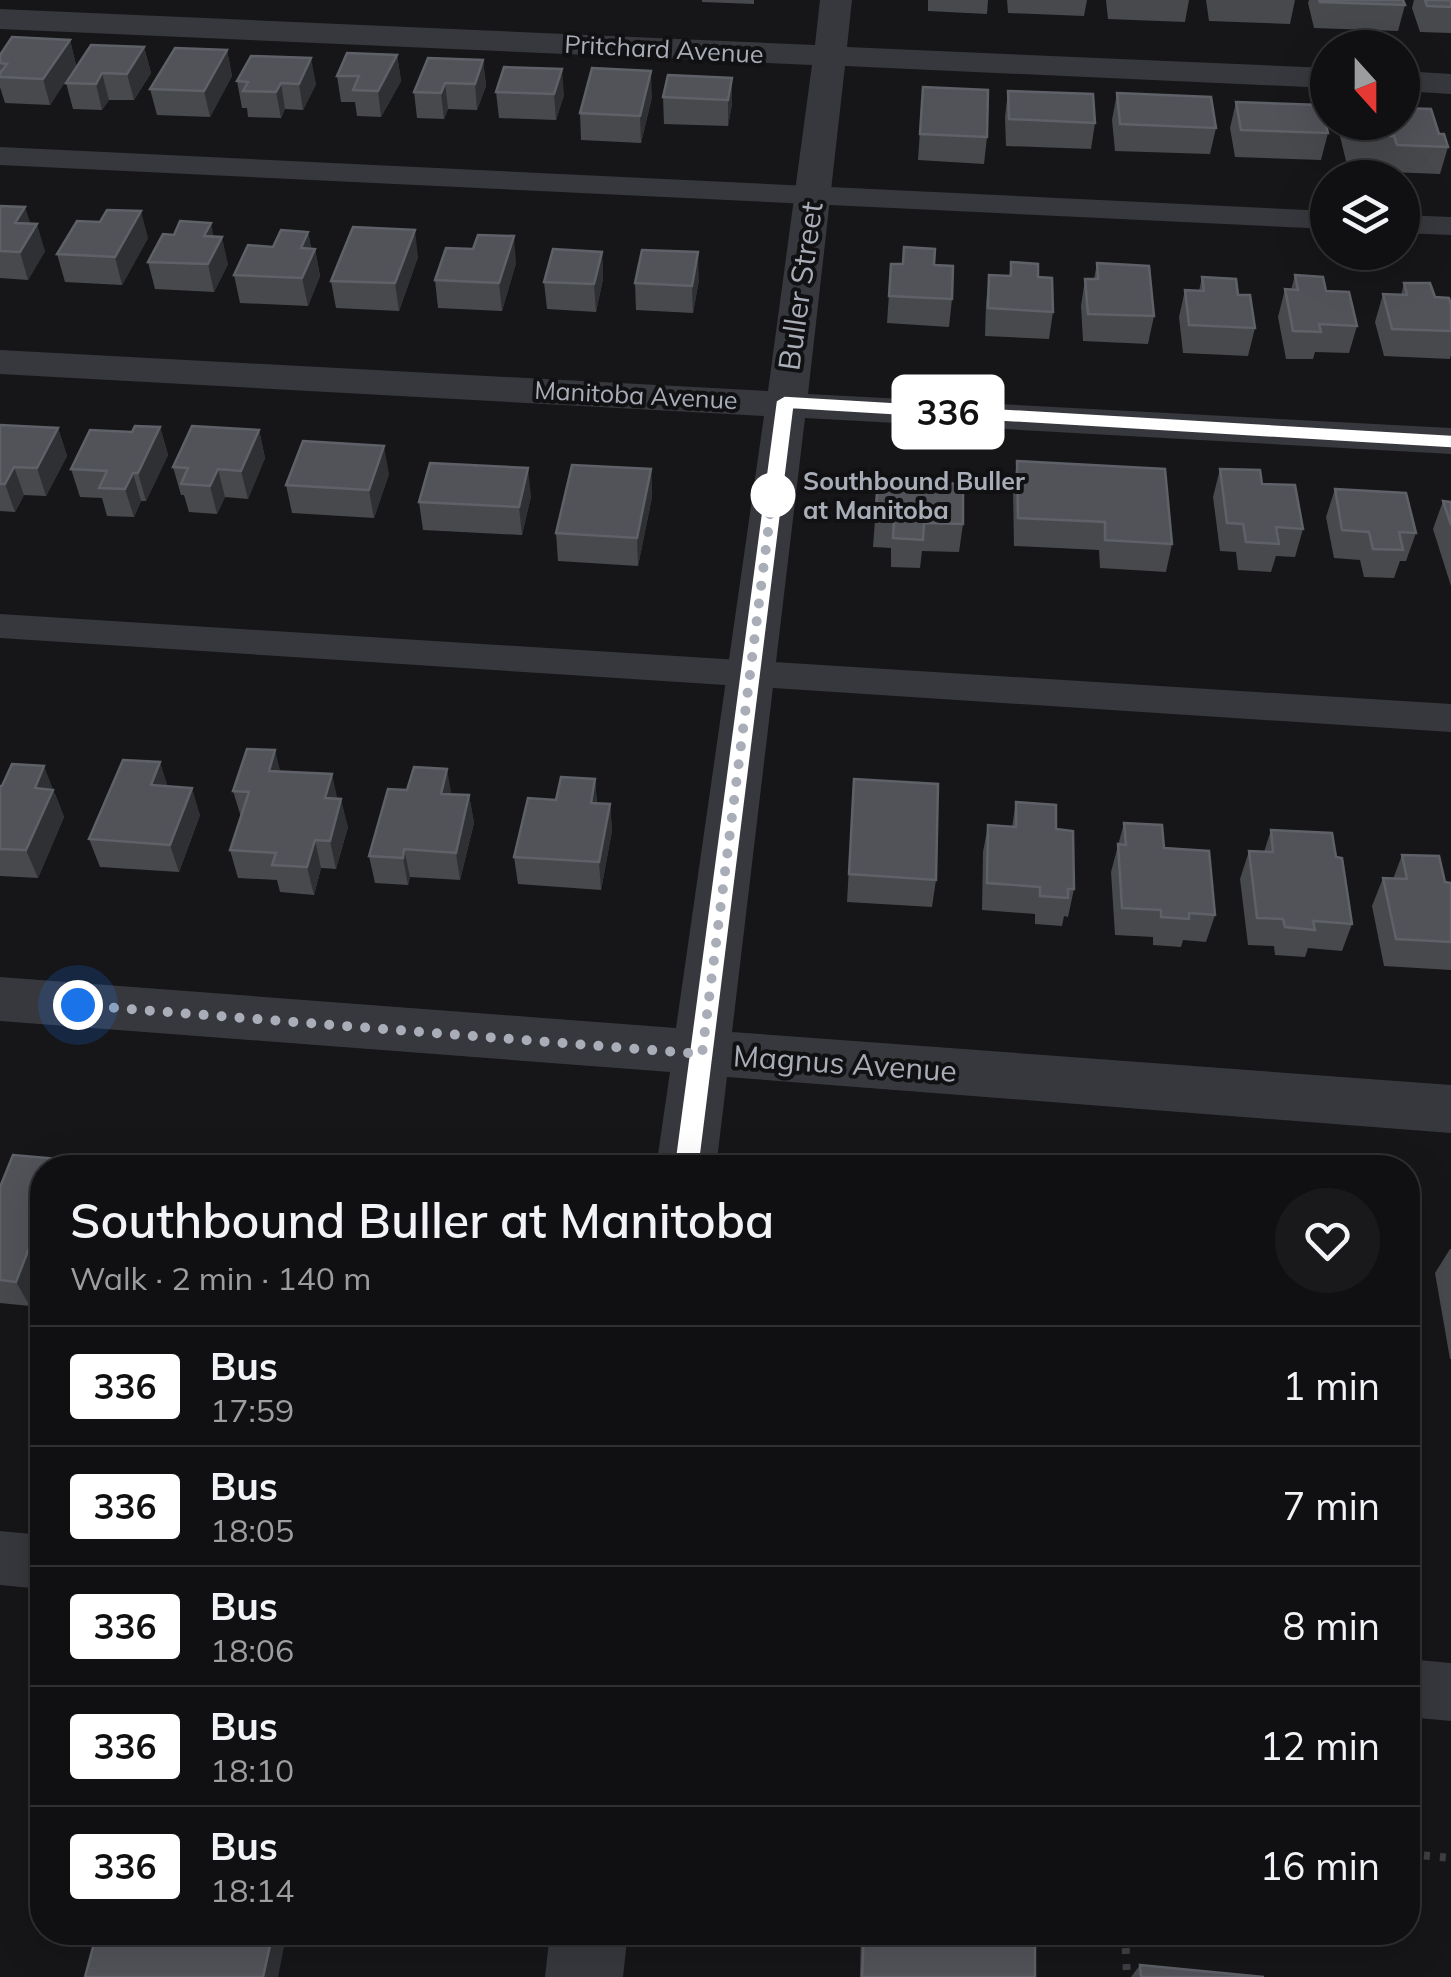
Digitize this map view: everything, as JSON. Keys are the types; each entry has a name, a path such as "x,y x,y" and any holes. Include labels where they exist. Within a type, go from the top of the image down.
{"street":[{"name":"Buller Street","path":"688,1155 836,0"},
{"name":"Pritchard Avenue","path":"0,20 1310,77"},
{"path":"1420,82 1451,84"},
{"name":"Manitoba Avenue","path":"0,362 1451,441"},
{"name":"Magnus Avenue","path":"0,999 1451,1109"},
{"path":"584,1977 588,1945"}],"lane":[{"path":"0,156 1310,219"},
{"path":"1420,225 1451,226"},
{"path":"0,626 1451,718"},
{"path":"0,1558 30,1561"},
{"path":"1420,1689 1451,1692"}],"path":[{"path":"1420,1855 1451,1858"},
{"path":"1126,1945 1127,1977"}],"building":[{"path":"1403,0 1405,5 1320,2"},
{"path":"1425,0 1451,0 1451,7 1427,6"},
{"path":"12,37 70,40 43,79 0,77 7,64 0,63 0,55"},
{"path":"91,45 144,47 127,74 102,73 96,84 66,83"},
{"path":"175,48 227,50 204,91 150,89"},
{"path":"347,53 397,55 378,91 353,90 359,76 337,76"},
{"path":"251,56 311,58 299,84 281,83 276,92 243,91 248,82 237,81"},
{"path":"428,58 483,60 475,84 445,83 441,93 414,92"},
{"path":"504,67 562,69 554,94 496,92"},
{"path":"592,68 651,71 640,116 580,113"},
{"path":"668,75 732,78 728,100 663,97"},
{"path":"923,87 988,90 987,137 920,134"},
{"path":"1008,91 1093,94 1095,123 1009,119"},
{"path":"1117,93 1211,97 1216,128 1120,124"},
{"path":"1236,102 1310,105 1310,132 1241,130"},
{"path":"1420,109 1431,109 1448,147 1397,145 1395,140 1420,140"},
{"path":"0,206 25,207 15,223 37,224 20,252 0,251"},
{"path":"107,210 141,211 115,257 57,254 77,221 100,222"},
{"path":"180,221 211,223 204,236 222,237 208,264 148,262 163,234 174,235"},
{"path":"353,227 415,230 395,283 331,281"},
{"path":"281,230 308,232 301,248 315,249 302,278 234,275 248,245 273,247"},
{"path":"478,235 514,236 499,283 435,280 446,248 473,249"},
{"path":"904,247 935,249 934,265 953,266 952,299 889,296 891,264 903,264"},
{"path":"553,249 602,252 594,284 544,282"},
{"path":"642,250 698,252 692,286 635,283"},
{"path":"1011,262 1038,264 1038,277 1052,278 1053,312 988,308 989,275 1011,276"},
{"path":"1097,263 1149,266 1154,316 1088,314 1085,279 1098,279"},
{"path":"1295,275 1323,277 1326,291 1349,292 1357,326 1319,324 1321,332 1293,331 1285,289 1298,290"},
{"path":"1202,277 1236,279 1238,295 1250,295 1255,328 1189,325 1185,290 1204,291"},
{"path":"1404,283 1430,283 1435,297 1449,298 1451,331 1392,329 1383,294 1407,295"},
{"path":"0,425 58,428 37,468 14,467 5,484 0,484"},
{"path":"135,426 160,427 138,473 133,473 125,489 99,488 107,471 71,469 90,430 132,432"},
{"path":"192,426 259,430 241,471 218,469 210,486 181,484 188,468 173,467"},
{"path":"303,441 384,446 369,490 286,485"},
{"path":"1017,461 1165,469 1172,544 1105,540 1105,522 1018,518"},
{"path":"430,463 528,468 519,507 419,502"},
{"path":"572,465 651,469 637,538 556,533"},
{"path":"1220,469 1260,470 1262,484 1295,485 1303,529 1276,527 1279,544 1246,542 1243,524 1227,523"},
{"path":"878,480 963,484 963,524 924,523 923,540 893,538 894,520 875,519"},
{"path":"1335,489 1406,493 1416,533 1399,532 1403,550 1373,549 1369,532 1342,530"},
{"path":"1443,501 1451,502 1451,525"},
{"path":"247,749 275,750 269,771 332,774 325,798 341,799 330,841 315,840 307,867 272,865 276,853 230,850 249,792 233,791"},
{"path":"123,760 160,762 151,785 192,788 170,845 89,839"},
{"path":"12,764 44,766 35,788 53,790 26,850 0,849 0,786"},
{"path":"414,767 447,769 441,794 469,795 456,853 404,849 403,858 369,856 388,789 407,790"},
{"path":"561,777 595,779 591,803 610,804 599,862 514,857 528,798 556,800"},
{"path":"854,779 938,784 936,880 849,874"},
{"path":"1016,802 1056,805 1056,829 1073,831 1074,889 1068,889 1068,898 1040,896 1040,887 987,883 988,825 1016,827"},
{"path":"1124,823 1162,825 1164,848 1209,851 1215,915 1189,913 1189,919 1161,917 1161,910 1122,908 1118,844 1126,845"},
{"path":"1271,830 1332,833 1336,857 1342,858 1352,924 1313,921 1315,930 1285,927 1283,919 1257,918 1249,851 1273,852"},
{"path":"1402,855 1439,856 1445,882 1451,883 1451,942 1396,939 1383,878 1407,879"},
{"path":"13,1155 30,1156 30,1246 16,1282 0,1280 0,1187"},
{"path":"94,1945 270,1945 263,1977 85,1977"},
{"path":"863,1945 1035,1945 1035,1977 862,1977"},
{"path":"1140,1965 1264,1977 1141,1977"}],"bus line":[{"name":"336","path":"688,1155 785,402 1451,441"}],"place":[{"name":"Southbound Buller at Manitoba","path":"773,495"}],"route":[{"path":"78,1005 702,1054 774,484 773,495"}]}
